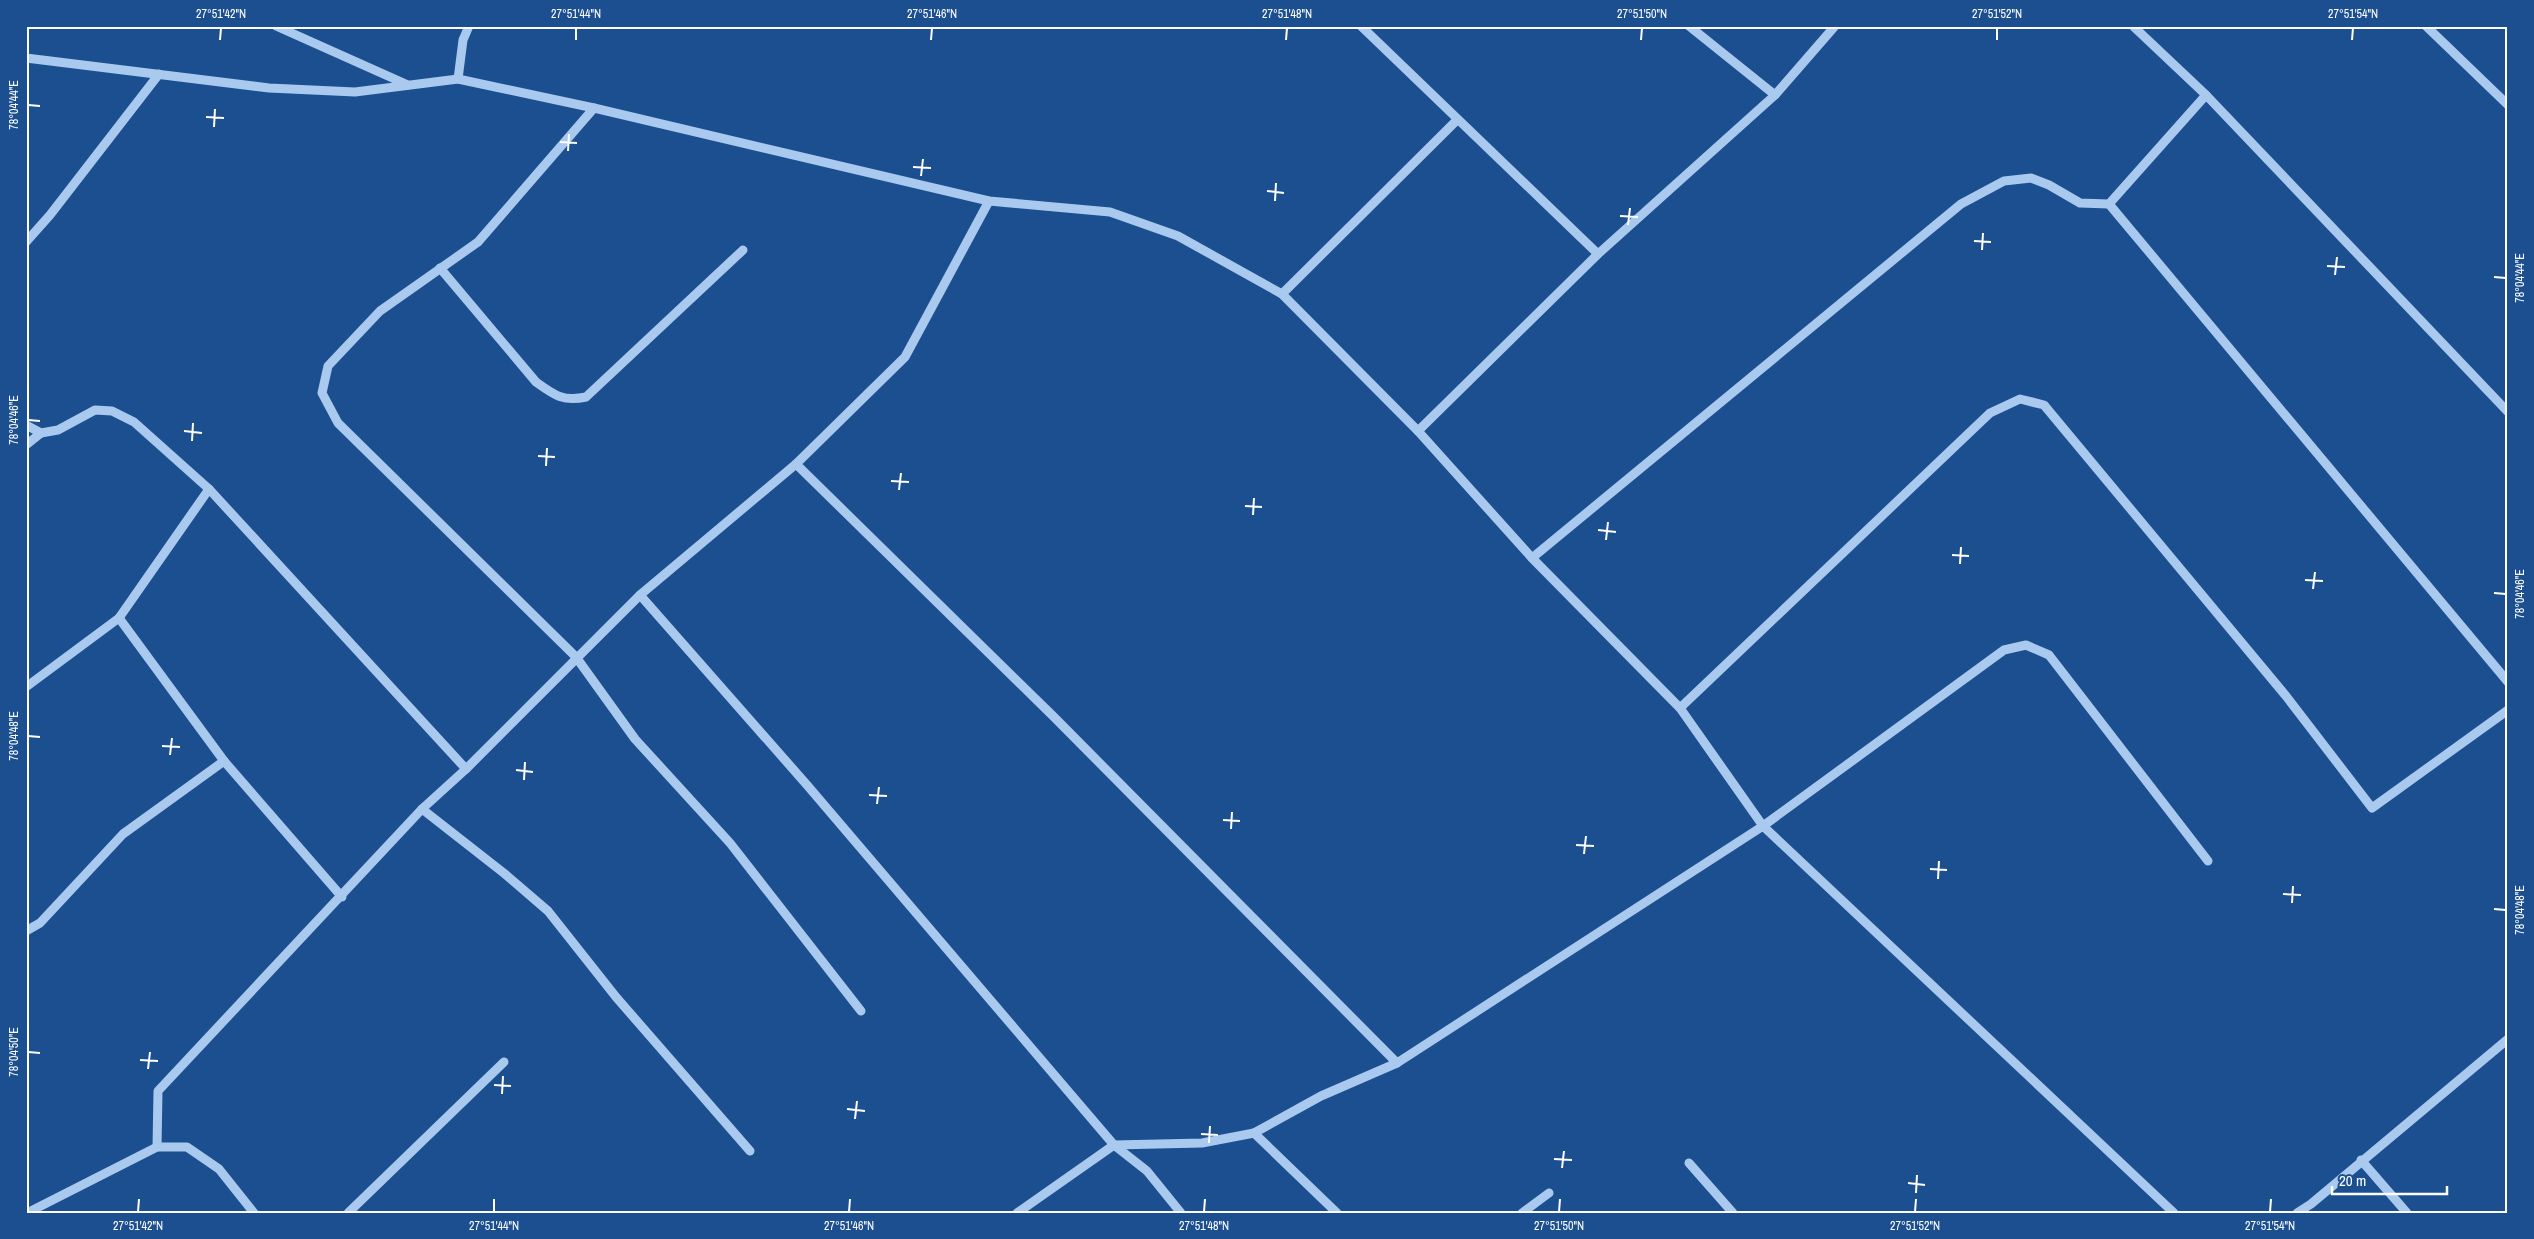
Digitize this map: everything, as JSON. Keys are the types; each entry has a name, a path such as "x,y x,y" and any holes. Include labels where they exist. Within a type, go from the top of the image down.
{"street":[{"path":"276,26 408,85"},
{"path":"458,79 463,40 470,26"},
{"path":"1361,26 1598,254"},
{"path":"1690,26 1775,95"},
{"path":"1418,430 1598,254 1775,95 1834,26"},
{"path":"2133,26 2206,95 2508,412"},
{"path":"2426,26 2508,105"},
{"path":"26,58 269,88 345,92 458,79 594,108 989,201 1110,212 1178,236 1282,294 1418,430 1532,558 1680,708 1763,826 2174,1213"},
{"path":"26,242 50,215 159,74"},
{"path":"1532,558 1960,204 2004,181 2031,178 2049,185 2080,204 2109,204 2206,95"},
{"path":"594,108 478,242 380,311 328,366 322,392 338,423 576,658 635,739 730,843 861,1011"},
{"path":"1282,294 1457,120"},
{"path":"157,1146 158,1092 342,897 422,809 466,769 640,595 796,464 905,357 989,201"},
{"path":"2109,204 2508,682"},
{"path":"440,268 536,382 552,393 570,401 586,397 743,250"},
{"path":"1680,708 1990,413 2020,399 2044,405 2286,696 2372,808 2508,710"},
{"path":"26,445 41,432 58,430 95,410 112,411 134,422 209,489 466,769"},
{"path":"26,424 41,432"},
{"path":"796,464 1054,716 1396,1063"},
{"path":"26,688 119,618 209,489"},
{"path":"640,595 807,785 1114,1145 1147,1171 1181,1213"},
{"path":"119,618 224,761 342,897"},
{"path":"1017,1213 1114,1145 1202,1143 1254,1133 1321,1096 1396,1063 1763,826 2004,650 2026,645 2049,655 2208,861"},
{"path":"26,931 40,923 123,834 224,761"},
{"path":"422,809 505,874 548,911 616,997 750,1151"},
{"path":"2297,1213 2311,1204 2361,1160 2508,1039"},
{"path":"348,1213 504,1062"},
{"path":"1254,1133 1337,1213"},
{"path":"27,1213 157,1146 187,1147 219,1169 254,1213"},
{"path":"2361,1160 2407,1213"},
{"path":"1689,1163 1733,1213"},
{"path":"1522,1213 1549,1193"}]}
